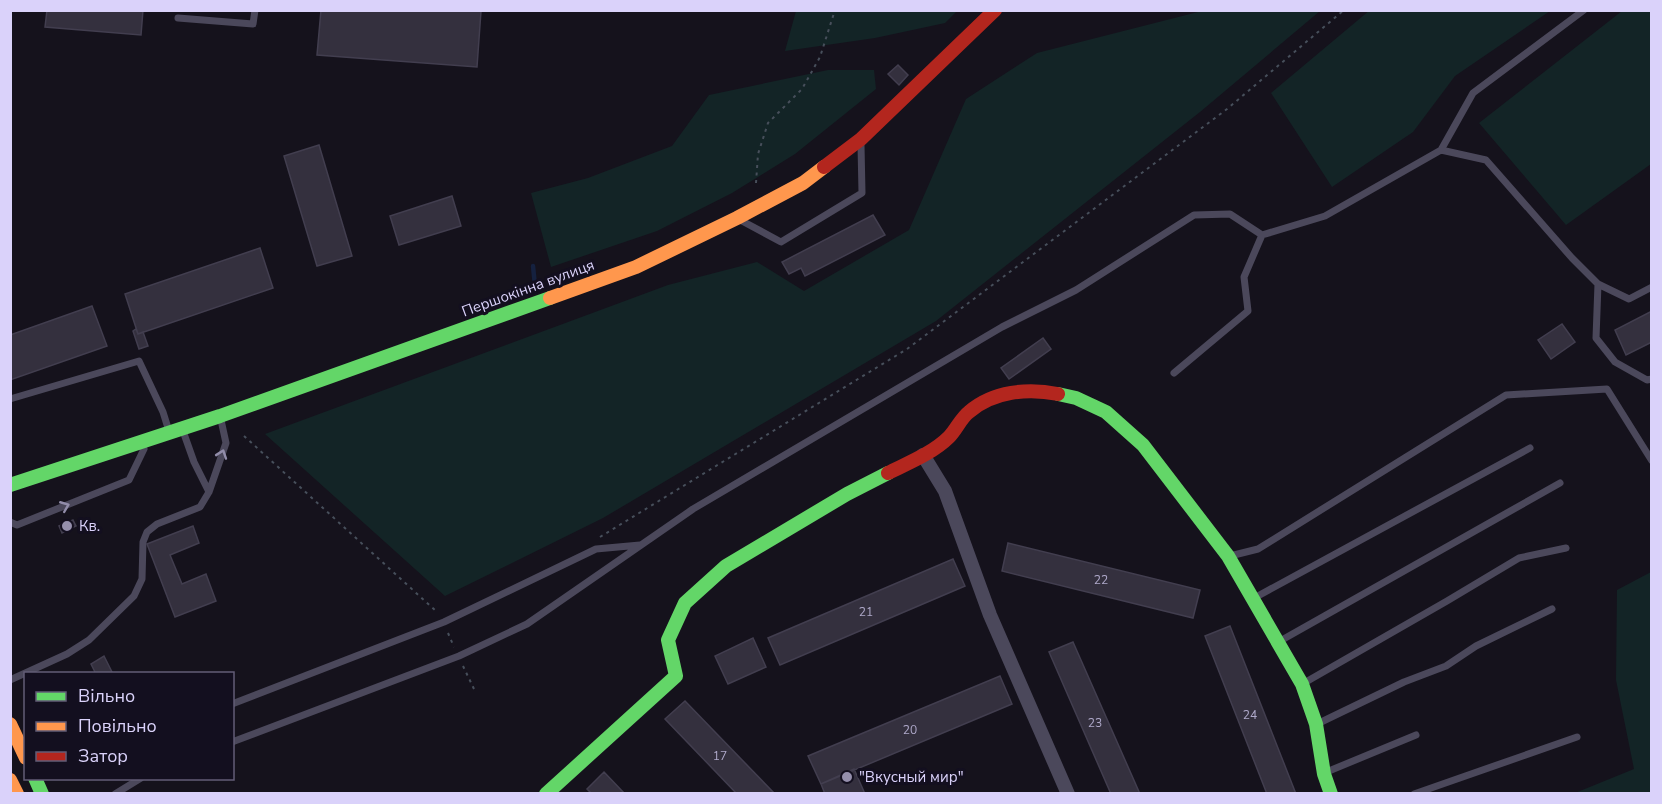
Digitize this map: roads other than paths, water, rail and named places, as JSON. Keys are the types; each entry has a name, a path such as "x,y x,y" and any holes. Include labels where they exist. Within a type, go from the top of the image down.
{"main road":[{"name":"Першокінна вулиця","path":"10,485 220,416 636,267 803,183 861,139 995,10"},
{"path":"546,794 676,676 668,640 685,603 726,566 847,494 923,455 948,438 968,412 988,400 1023,390 1076,398 1106,412 1143,445 1228,556 1302,684 1316,724 1324,774 1331,794"},
{"path":"10,724 24,754"},
{"path":"10,780 16,794"},
{"path":"36,780 42,794"}],"street":[{"path":"923,455 945,491 990,615 1068,794"}],"lane":[{"path":"178,18 254,24 255,10"},
{"path":"234,741 459,656 527,624 693,509 1002,327 1076,290 1194,215 1230,214 1262,235 1326,216 1441,150 1473,93 1584,10"},
{"path":"737,218 781,242 862,193 861,139"},
{"path":"1441,150 1486,160 1572,258 1598,284 1629,299 1652,287"},
{"path":"1174,373 1248,311 1244,277 1262,235"},
{"path":"1598,284 1596,338 1615,362 1647,380 1652,379"},
{"path":"10,399 139,360 163,412 194,462 209,492"},
{"path":"1228,556 1258,549 1506,394 1607,389 1652,461"},
{"path":"28,672 67,654 89,640 140,587 142,542 147,532 157,524 200,507 209,492 226,443 220,416"},
{"path":"10,522 17,525 129,480 148,439"},
{"path":"1254,598 1530,448"},
{"path":"1278,642 1560,483"},
{"path":"234,703 444,622 596,549 643,544"},
{"path":"1302,684 1447,602 1519,558 1566,548"},
{"path":"1316,724 1404,682 1446,666 1476,646 1552,609"},
{"path":"10,680 24,674"},
{"path":"1324,774 1416,735"},
{"path":"1414,794 1576,737"},
{"path":"115,794 138,780"}],"waterway":[{"path":"533,266 535,286"}],"place":[{"name":"Кв.","path":"67,526"},
{"name":"\"Вкусный мир\"","path":"847,777"}]}
